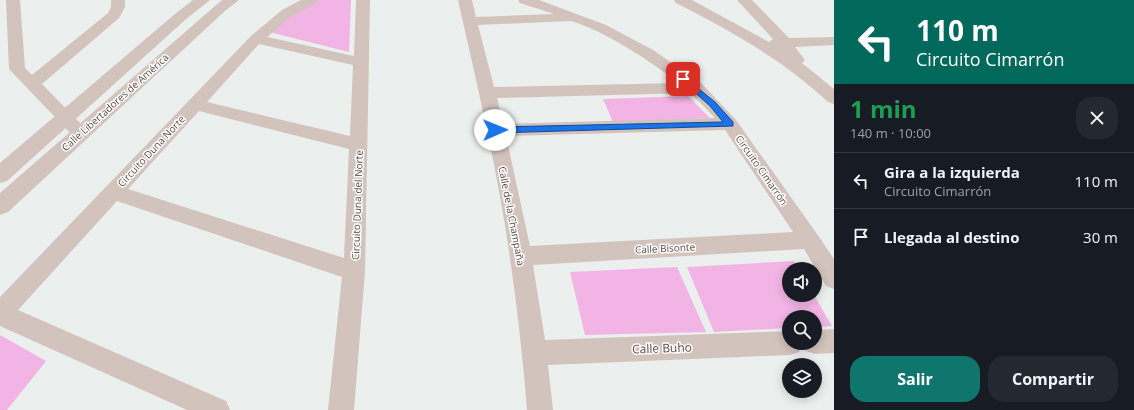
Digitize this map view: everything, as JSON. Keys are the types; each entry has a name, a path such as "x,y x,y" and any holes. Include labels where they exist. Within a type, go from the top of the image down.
{"street":[{"path":"13,0 17,69 80,134"},
{"path":"32,84 114,15 118,7 118,0"},
{"name":"Calle Libertadores de América","path":"0,175 180,18 204,0"},
{"name":"Calle Libertadores de América","path":"0,206 202,24 232,0"},
{"name":"Circuito Duna Norte","path":"217,410 0,314 256,39 287,13 311,0"},
{"name":"Circuito Duna del Norte","path":"341,410 354,271 363,0"},
{"name":"Calle de la Champaña","path":"465,0 495,130 520,256 535,353 540,410"},
{"name":"Circuito Cimarrón","path":"525,0 577,17 619,37 651,56 696,88 713,104 730,124 810,240 834,279"},
{"path":"681,0 720,19 763,44 806,74 834,98"},
{"path":"744,0 785,43 806,74"},
{"path":"470,21 577,17"},
{"path":"256,39 361,62"},
{"path":"763,44 834,41"},
{"path":"487,93 696,88"},
{"path":"194,104 359,145"},
{"path":"495,130 730,124"},
{"path":"113,192 354,271"},
{"name":"Calle Bisonte","path":"520,256 810,240"},
{"path":"822,342 834,341"},
{"name":"Calle Buho","path":"535,353 782,343"}],"shaded area":[{"path":"318,0 351,0 349,52 269,32 304,7"},
{"path":"688,96 710,118 613,122 603,99"},
{"path":"794,261 782,262 782,302 818,302 832,326 822,327 822,310 782,310 782,328 714,332 687,267"},
{"path":"677,267 706,332 585,335 570,272"},
{"path":"0,335 46,361 7,410 0,410"}],"route":[{"path":"495,130 730,124 713,104 696,88 683,79"}]}
